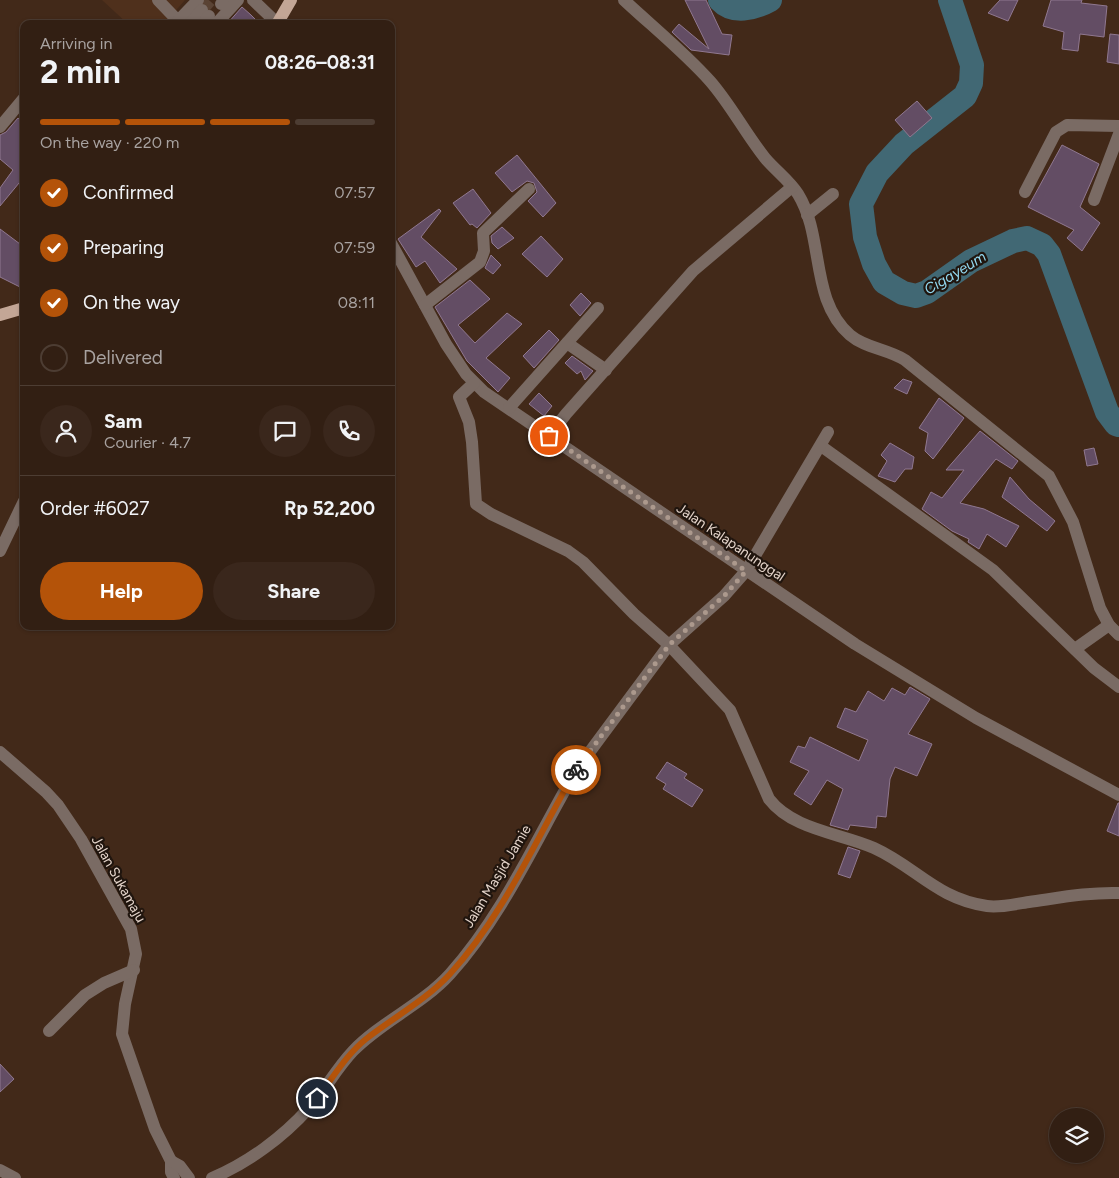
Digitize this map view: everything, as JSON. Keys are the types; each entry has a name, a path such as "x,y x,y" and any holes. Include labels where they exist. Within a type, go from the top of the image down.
{"main road":[{"path":"279,20 292,0"},
{"path":"0,315 20,309"}],"street":[{"path":"158,0 192,18 238,0"},
{"path":"192,18 193,0"},
{"path":"253,0 274,20"},
{"path":"624,0 710,81 733,109 766,158 800,196 807,215 826,299 846,331 857,340 889,351 905,360 1049,476 1074,522 1107,627 1119,635"},
{"path":"0,127 20,103"},
{"path":"1026,192 1056,132 1067,125 1119,126"},
{"path":"1094,200 1119,134"},
{"path":"549,436 566,414 693,271 792,187"},
{"path":"425,305 480,262 484,251 483,233 528,189"},
{"path":"807,215 833,194"},
{"name":"Jalan Kalapanunggal","path":"395,250 450,351 474,383 855,644 952,704 1119,795"},
{"path":"509,408 598,308"},
{"path":"567,343 606,370"},
{"path":"474,383 461,393 472,442 475,500 479,507 568,551 583,562 634,614 669,645 730,710 769,800 784,815 874,848 895,859 929,884 964,901 989,906 1072,896 1119,894"},
{"name":"Jalan Masjid Jamie","path":"212,1178 240,1164 291,1126 309,1108 359,1046 435,989 451,972 491,920 577,769 669,645 724,596 746,571 828,432"},
{"path":"821,446 993,570 1075,649 1119,687"},
{"path":"0,551 20,509"},
{"path":"1075,649 1107,627"},
{"name":"Jalan Sukamaju","path":"0,752 46,792 58,805 81,839 131,930 136,954 125,1004 122,1034 155,1130 171,1161 171,1172 174,1178"},
{"path":"49,1031 85,995 104,983 134,970"},
{"name":"Jalan Sukamaju","path":"171,1161 180,1166 189,1178"},
{"path":"0,1170 15,1178"}],"shaded area":[{"path":"102,0 185,0 168,20 124,20"}],"building":[{"path":"685,0 706,0 722,34 732,35 729,55 691,50 672,32 679,24 709,49"},
{"path":"1000,0 1018,0 1008,21 988,13"},
{"path":"1051,0 1082,0 1081,3 1107,6 1104,37 1080,34 1078,51 1062,49 1064,32 1043,26"},
{"path":"242,7 256,20 231,20"},
{"path":"1110,34 1119,35 1119,64 1107,62"},
{"path":"917,101 932,118 910,137 895,120"},
{"path":"18,118 20,120 20,182 0,206 0,188 13,170 0,159 0,135 6,132"},
{"path":"1062,145 1099,164 1080,207 1100,223 1082,251 1067,238 1074,230 1028,207"},
{"path":"517,155 556,203 543,217 528,201 537,192 534,183 527,181 512,192 495,173"},
{"path":"473,189 491,213 477,228 472,224 470,225 453,203"},
{"path":"439,209 441,211 421,237 457,269 440,283 425,261 416,267 398,239"},
{"path":"502,227 514,238 498,249 492,243 491,236"},
{"path":"0,229 20,244 20,287 0,277"},
{"path":"541,236 563,259 547,277 522,254"},
{"path":"491,255 501,265 493,274 485,268"},
{"path":"470,280 490,299 458,325 475,343 507,313 522,324 486,358 510,378 498,392 467,361 435,307"},
{"path":"581,293 591,303 580,316 570,305"},
{"path":"549,330 559,340 534,368 523,356"},
{"path":"572,356 593,371 585,380 581,371 577,374 565,363"},
{"path":"903,379 912,382 907,394 894,388"},
{"path":"539,393 552,406 544,416 529,404"},
{"path":"939,398 964,418 933,459 925,451 928,433 919,428"},
{"path":"980,431 1018,461 1012,469 996,459 960,503 984,509 1019,526 1006,547 987,534 979,549 968,542 969,539 952,531 922,509 931,492 942,498 964,470 946,470"},
{"path":"890,443 914,457 912,469 905,469 895,482 878,476 887,461 881,455"},
{"path":"1094,448 1098,464 1087,466 1084,450"},
{"path":"1010,477 1029,499 1055,521 1047,531 1002,497"},
{"path":"910,687 930,699 908,734 932,744 917,776 895,767 890,779 886,817 877,816 876,828 850,825 848,830 830,825 843,789 827,780 811,805 794,794 809,771 790,762 798,746 805,748 810,737 859,761 868,740 837,727 845,708 856,712 868,691 884,701 892,688 905,695"},
{"path":"667,762 687,774 684,778 703,790 692,807 663,789 666,784 656,778"},
{"path":"1119,803 1119,836 1107,831"},
{"path":"848,847 860,851 850,878 838,874"},
{"path":"0,1064 14,1079 0,1092"}],"waterway":[{"name":"Cigayeum","path":"720,0 737,9 751,8 770,0"},
{"name":"Cigayeum","path":"950,0 972,65 971,83 965,96 904,144 877,173 861,204 865,237 874,264 884,282 903,293 916,296 927,292 971,261 1013,241 1027,238 1042,245 1049,254 1107,412 1116,424 1119,425"}],"tunnel":[{"path":"202,10 211,0"}],"way so far":[{"path":"549,436 746,571 724,596 669,645 576,770"}],"route":[{"path":"317,1098 352,1052 365,1040 435,989 471,947 491,920 525,863 576,770"}]}
